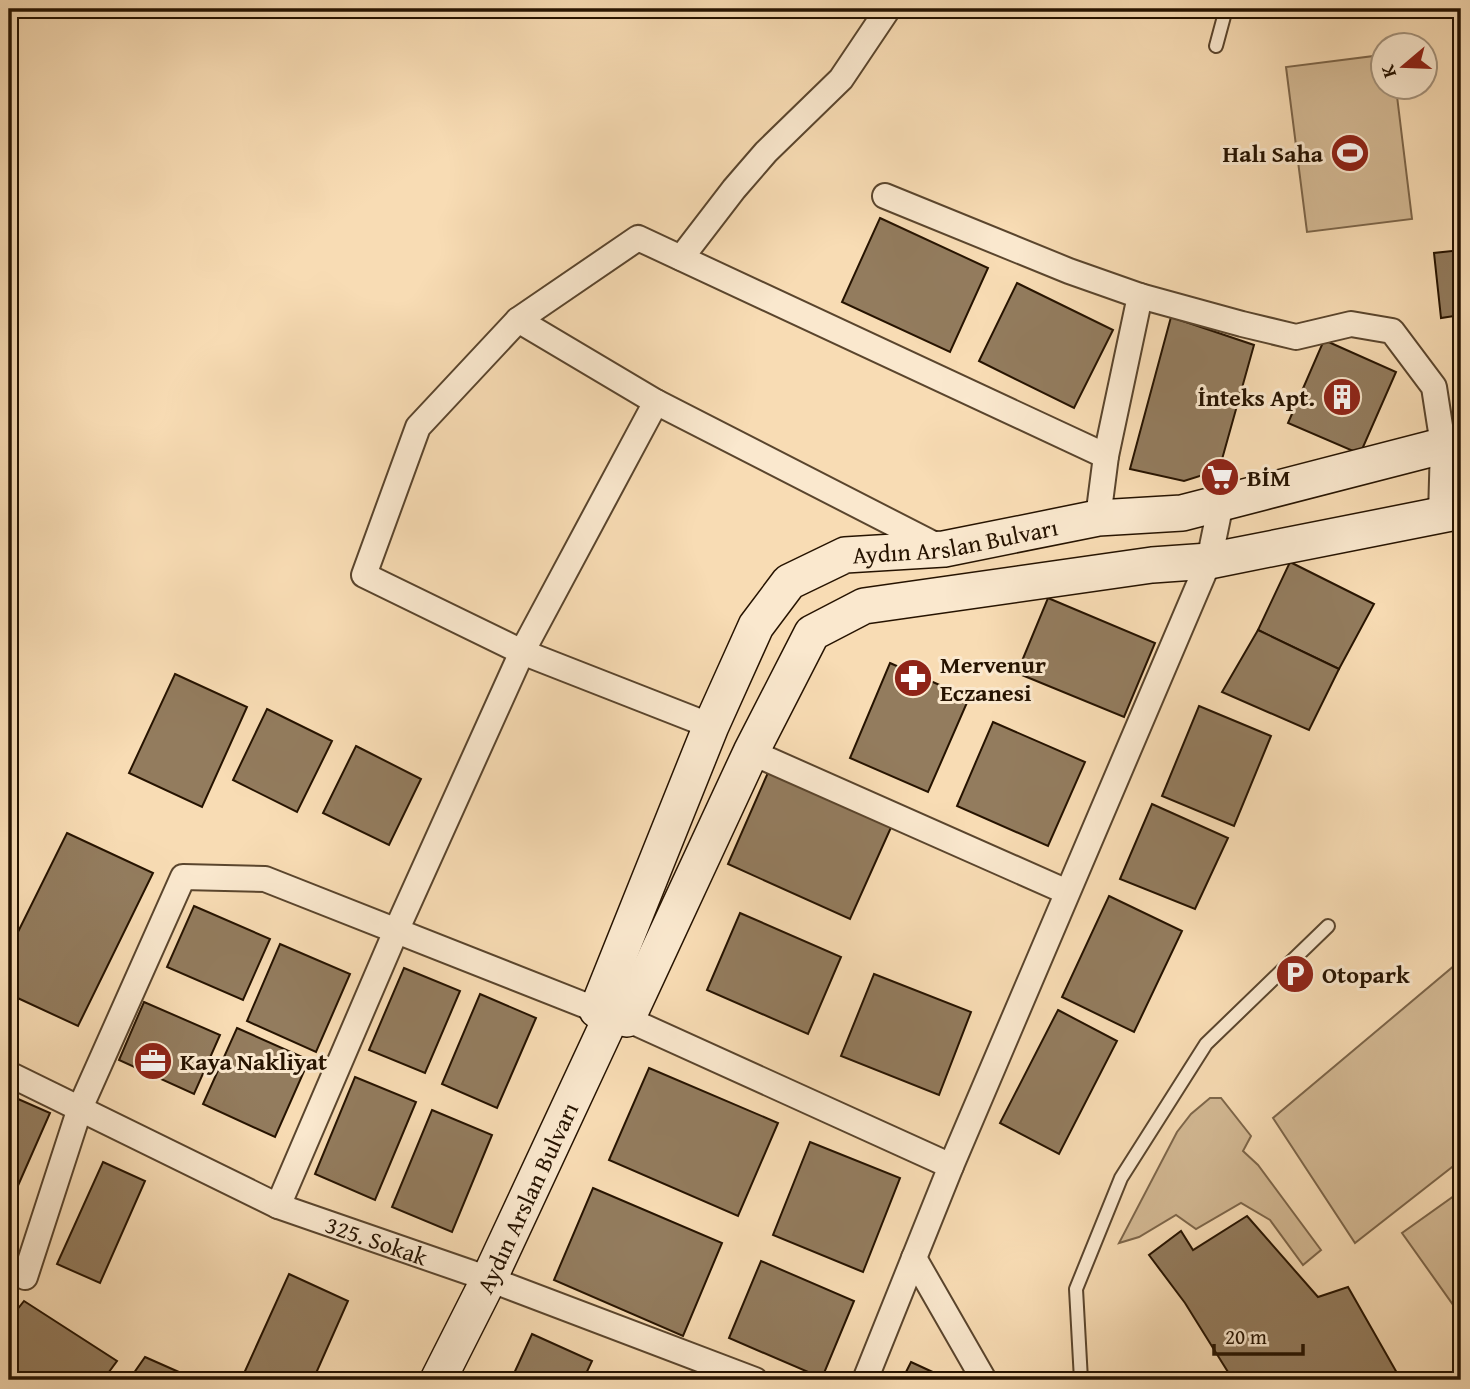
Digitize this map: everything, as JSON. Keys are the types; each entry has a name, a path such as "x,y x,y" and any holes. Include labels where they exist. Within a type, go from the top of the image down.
{"street":[{"path":"681,258 734,188 766,152 841,79 888,9"},
{"path":"612,1014 812,633 864,606 1152,565 1209,561 1451,513 1452,443 1434,387 1392,331 1351,324 1296,337 1242,324 1140,296 1069,271 885,196"},
{"path":"711,726 522,652 364,575 418,427 518,320 638,238 1106,456"},
{"path":"1098,517 1106,456 1140,296"},
{"path":"518,320 656,402 944,550"},
{"path":"278,1206 396,931 522,652 656,402"},
{"name":"Aydın Arslan Bulvarı","path":"438,1380 489,1279 612,1014 711,726 757,626 789,582 845,555 944,550 1098,517 1182,513 1452,443"},
{"path":"865,1380 951,1166 1209,561 1221,503"},
{"path":"751,752 1067,892"},
{"path":"25,1277 80,1108 183,877 265,879 612,1014 951,1166"},
{"name":"325. Sokak","path":"9,1074 278,1206 489,1279 755,1380"},
{"path":"914,1258 984,1380"}],"lane":[{"path":"1216,46 1226,9"},
{"path":"1081,1380 1076,1289 1121,1178 1206,1044 1328,926"}],"shaded area":[{"name":"Halı Saha","path":"1368,57 1368,102 1398,102 1412,219 1307,232 1286,67"},
{"path":"1461,960 1461,1160 1355,1243 1273,1118"},
{"path":"1210,1098 1221,1098 1251,1136 1243,1151 1258,1165 1321,1250 1303,1265 1270,1220 1241,1203 1196,1229 1176,1215 1139,1237 1119,1243 1177,1132 1191,1114"},
{"path":"1461,1191 1461,1316 1402,1233"}],"building":[{"path":"880,218 988,268 950,352 842,302"},
{"path":"1461,250 1461,315 1441,318 1434,253"},
{"path":"1017,283 1113,330 1074,408 979,361"},
{"path":"1171,317 1254,345 1219,470 1184,481 1130,469"},
{"name":"İnteks Apt.","path":"1324,340 1396,372 1360,454 1288,423"},
{"path":"1290,562 1374,604 1339,669 1258,630"},
{"path":"1048,598 1155,643 1124,717 1017,673"},
{"path":"1258,630 1339,669 1309,730 1222,692"},
{"path":"890,663 969,698 928,792 850,758"},
{"path":"175,674 247,707 202,807 129,773"},
{"path":"1199,706 1271,736 1234,826 1162,796"},
{"path":"267,709 332,741 297,812 233,780"},
{"path":"993,722 1085,762 1048,846 957,806"},
{"path":"356,746 421,779 389,845 323,813"},
{"path":"770,768 893,823 850,919 728,864"},
{"path":"1152,804 1228,838 1195,909 1120,879"},
{"path":"67,833 153,873 78,1026 9,994 9,950"},
{"path":"1109,896 1182,931 1134,1032 1062,997"},
{"path":"194,906 270,939 243,1000 167,967"},
{"path":"740,913 841,957 808,1034 707,990"},
{"path":"280,944 350,974 316,1052 247,1021"},
{"path":"404,968 460,991 425,1073 369,1050"},
{"path":"874,974 971,1012 939,1095 841,1056"},
{"path":"480,994 536,1018 497,1108 442,1084"},
{"path":"144,1002 220,1035 194,1094 119,1060"},
{"path":"1058,1010 1117,1041 1059,1154 1000,1123"},
{"path":"237,1028 309,1060 275,1137 203,1104"},
{"path":"649,1068 778,1123 738,1216 609,1160"},
{"path":"355,1077 416,1102 375,1200 315,1174"},
{"path":"9,1095 50,1113 9,1206"},
{"path":"432,1110 492,1135 452,1232 392,1207"},
{"path":"810,1142 900,1178 863,1272 773,1235"},
{"path":"103,1162 145,1181 100,1283 57,1264"},
{"path":"593,1188 722,1243 683,1336 554,1280"},
{"path":"1247,1216 1318,1297 1348,1287 1401,1380 1233,1380 1185,1303 1149,1255 1181,1231 1193,1250"},
{"path":"761,1261 854,1301 822,1378 729,1338"},
{"path":"289,1274 348,1301 313,1380 241,1380"},
{"path":"24,1301 117,1361 103,1380 9,1380 9,1320"},
{"path":"532,1334 592,1361 583,1380 511,1380"},
{"path":"145,1357 197,1380 129,1380"},
{"path":"911,1362 950,1380 902,1380"}],"place":[{"name":"Halı Saha","path":"1350,153"},
{"name":"İnteks Apt.","path":"1342,397"},
{"name":"BİM","path":"1220,477"},
{"name":"Mervenur Eczanesi","path":"913,678"},
{"name":"Otopark","path":"1295,974"},
{"name":"Kaya Nakliyat","path":"153,1061"}]}
